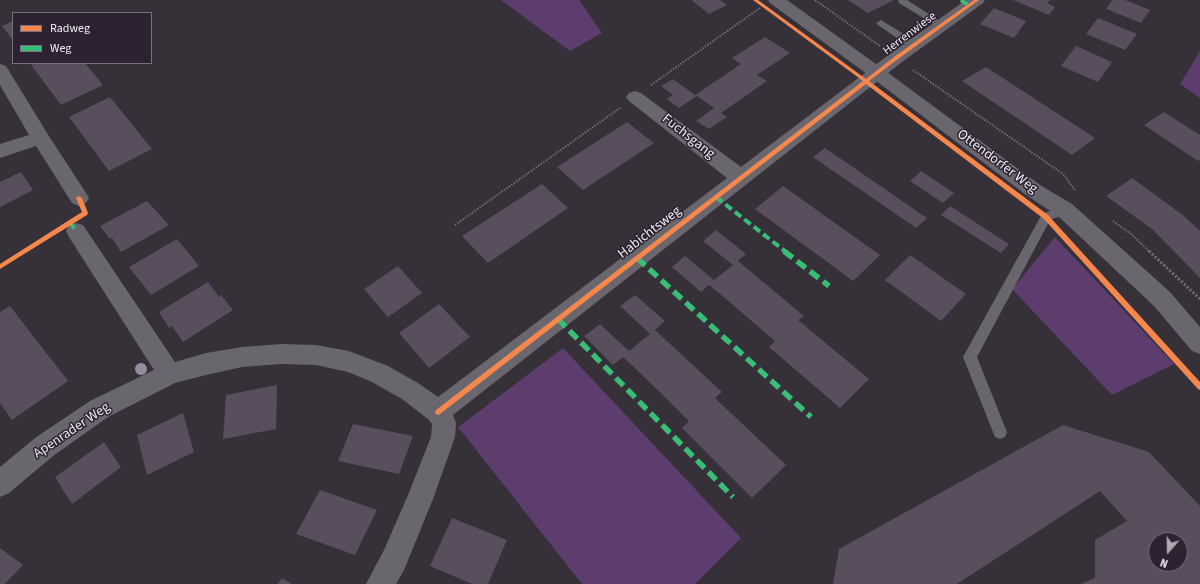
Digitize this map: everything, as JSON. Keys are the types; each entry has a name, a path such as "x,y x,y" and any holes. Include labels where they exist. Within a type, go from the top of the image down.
{"street":[{"name":"Herrenwiese","path":"877,73 941,25 968,2"},
{"name":"Ottendorfer Weg","path":"770,3 877,73 1033,190 1072,203 1162,299 1200,344"},
{"path":"0,70 40,138 79,198"},
{"name":"Habichtsweg","path":"438,412 877,73"},
{"name":"Fuchsgang","path":"635,97 741,178"},
{"path":"0,151 40,138"},
{"path":"76,231 170,374"},
{"name":"Apenrader Weg","path":"0,484 44,447 100,409 170,374 206,364 242,357 281,354 316,355 349,362 380,374 410,391 438,412"},
{"path":"380,584 394,560 420,500 443,437 444,423 438,412"}],"lane":[{"path":"902,1 941,25"},
{"path":"881,23 914,45"},
{"path":"1000,432 970,357 1046,217 1072,203"}],"path":[{"path":"815,0 1063,174 1072,203"},
{"path":"455,225 770,3"},
{"path":"1107,218 1131,234 1200,299"},
{"path":"1088,264 1200,386"}],"shaded area":[{"path":"501,0 579,0 602,33 570,51"},
{"path":"1200,51 1200,98 1180,84"},
{"path":"1055,237 1174,364 1112,395 1012,289"},
{"path":"563,348 741,538 695,584 582,584 458,427"}],"building":[{"path":"691,0 720,0 727,5 709,14"},
{"path":"848,0 894,0 868,13"},
{"path":"1013,0 1050,0 1047,3 1055,7 1049,15"},
{"path":"1112,0 1125,0 1150,10 1141,23 1106,9"},
{"path":"994,8 1026,21 1014,38 980,24"},
{"path":"1098,18 1137,34 1125,50 1086,34"},
{"path":"12,21 12,39 2,26"},
{"path":"765,37 790,53 757,75 767,81 721,113 727,117 709,129 696,121 714,108 697,96 679,108 667,99 673,95 661,86 673,79 695,95 741,64 732,58"},
{"path":"1076,46 1112,62 1098,82 1061,66"},
{"path":"86,64 103,85 61,105 31,65"},
{"path":"986,67 1095,138 1072,155 962,81"},
{"path":"110,97 152,149 109,171 69,117"},
{"path":"1164,112 1200,135 1200,160 1198,161 1144,125"},
{"path":"627,122 654,143 583,190 557,167"},
{"path":"825,148 927,218 916,228 813,157"},
{"path":"921,171 954,193 943,203 910,181"},
{"path":"21,172 33,190 0,207 0,182"},
{"path":"1132,178 1183,215 1200,231 1200,278 1152,229 1106,196"},
{"path":"542,184 568,208 488,263 462,236"},
{"path":"783,186 880,255 853,281 755,209"},
{"path":"147,201 169,225 121,252 112,238 110,239 100,226"},
{"path":"950,206 1009,244 1001,253 941,215"},
{"path":"716,230 746,254 738,261 804,316 798,320 869,379 840,408 769,347 775,341 726,299 709,285 701,292 672,267 685,256 714,280 733,265 703,241"},
{"path":"177,239 199,266 151,295 129,267"},
{"path":"910,255 966,294 941,321 885,280"},
{"path":"398,266 422,293 388,317 364,289"},
{"path":"208,282 219,297 221,295 233,310 183,342 172,326 169,328 159,312"},
{"path":"635,295 665,321 655,330 722,392 715,398 786,465 752,498 682,428 689,421 639,372 623,357 613,365 584,336 600,324 629,351 650,334 620,306"},
{"path":"439,304 470,337 429,368 399,333"},
{"path":"10,306 68,381 12,420 0,403 0,312"},
{"path":"277,385 276,429 223,439 226,395"},
{"path":"183,413 194,452 147,475 137,435"},
{"path":"353,424 413,436 399,474 338,461"},
{"path":"1063,425 1149,452 1200,506 1200,584 1080,584 1095,578 1095,540 1127,521 1100,491 957,584 833,584 839,549"},
{"path":"104,442 121,467 72,504 55,477"},
{"path":"320,490 377,510 355,555 296,534"},
{"path":"452,518 507,540 488,584 472,584 430,566"},
{"path":"0,548 23,565 5,584 0,584"},
{"path":"282,578 291,584 278,584"}],"marked path":[{"path":"961,0 968,5"},
{"path":"716,197 829,286"},
{"path":"70,222 76,231"},
{"path":"637,258 811,417"},
{"path":"558,319 733,497"}],"cycle path":[{"path":"755,0 866,81 1046,217 1200,387"},
{"path":"438,412 896,58 977,0"},
{"path":"0,267 85,213 79,198"}]}
